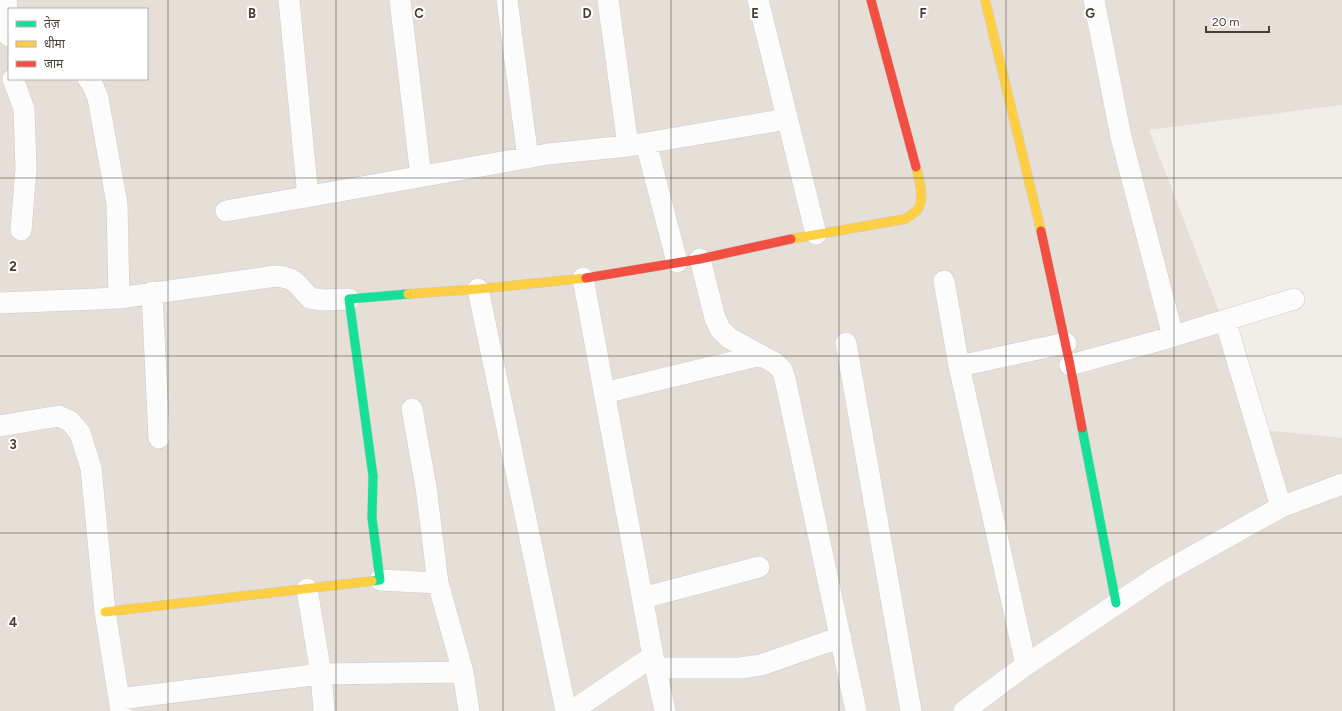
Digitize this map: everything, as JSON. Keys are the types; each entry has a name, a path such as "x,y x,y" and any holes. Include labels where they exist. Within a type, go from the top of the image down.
{"street":[{"path":"6,0 8,24"},
{"path":"289,0 308,197"},
{"path":"400,0 421,177"},
{"path":"507,0 528,158"},
{"path":"608,0 637,145 677,262"},
{"path":"758,0 816,234"},
{"path":"0,302 119,298 152,292 276,276 288,277 294,280 310,298 323,300 478,289 583,278 700,259 816,234 905,219 918,209 921,200 920,182 871,0"},
{"path":"985,0 1066,343 1116,603"},
{"path":"1094,0 1120,137 1173,336"},
{"path":"13,80 24,109 26,169 22,230"},
{"path":"90,80 98,98 117,204 119,298"},
{"path":"226,211 548,154 637,145 787,119"},
{"path":"700,259 714,318 720,329 729,338 776,363 782,370 856,711"},
{"path":"583,278 665,711"},
{"path":"944,281 959,366 1026,664"},
{"path":"478,289 566,711"},
{"path":"152,292 159,438"},
{"path":"349,299 373,476 372,518 380,580"},
{"path":"1070,365 1173,336 1294,299"},
{"path":"1225,320 1281,507"},
{"path":"846,343 911,711"},
{"path":"959,366 1066,343"},
{"path":"604,393 761,355"},
{"path":"412,409 426,487 438,583 463,672 469,711"},
{"path":"0,426 59,416 70,421 80,433 91,468 105,612 120,705 321,674 463,672"},
{"path":"972,709 1026,664 1161,574 1281,507 1342,484"},
{"path":"643,598 759,567"},
{"path":"105,612 380,580 438,583"},
{"path":"307,589 321,674 324,711"},
{"path":"572,711 655,662 740,668 761,665 841,637"}],"shaded area":[{"path":"0,0 1342,0 1342,105 1149,130 1265,430 1342,438 1342,711 0,711"}],"traffic: fast":[{"path":"372,581 380,580 372,518 373,476 349,299 408,294"},
{"path":"1082,428 1116,603"}],"traffic: slow":[{"path":"985,0 1041,231"},
{"path":"791,239 905,219 914,213 920,205 921,188 916,167"},
{"path":"408,294 478,289 586,278"},
{"path":"105,612 372,581"}],"traffic: jam":[{"path":"871,0 916,167"},
{"path":"1041,231 1082,428"},
{"path":"586,278 700,259 791,239"}]}
